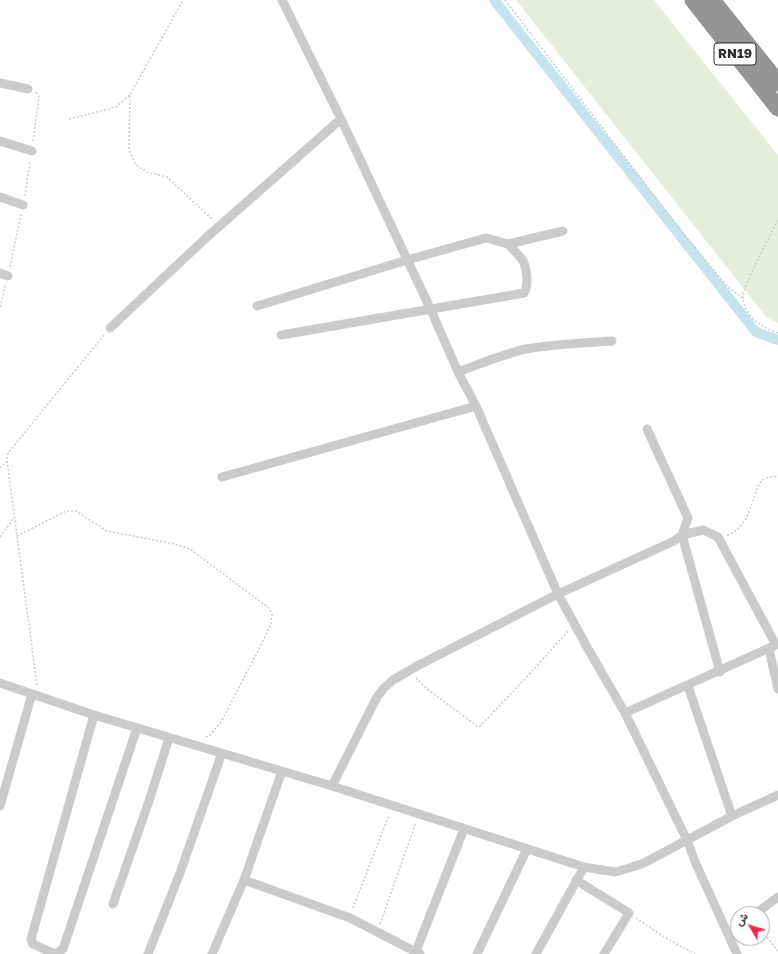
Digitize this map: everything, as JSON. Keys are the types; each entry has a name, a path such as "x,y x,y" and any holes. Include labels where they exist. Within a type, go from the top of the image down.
{"highway":[{"name":"RN19","path":"693,0 778,83"},
{"name":"RN19","path":"712,0 766,70 778,108"}],"street":[{"path":"282,0 341,119 406,260 430,308 458,372 476,406 558,594 625,713 687,840 696,864 737,954"},
{"path":"0,83 28,89"},
{"path":"110,328 220,226 341,119"},
{"path":"0,141 32,150"},
{"path":"0,197 23,205"},
{"path":"257,306 406,260 486,238 508,244 563,231"},
{"path":"281,335 430,308 524,293 527,279 525,267 523,261 508,244"},
{"path":"458,372 525,349 612,342"},
{"path":"222,477 476,406"},
{"path":"647,429 688,518 682,535 720,672"},
{"path":"332,786 380,692 393,680 412,668 558,594 674,541 682,535 703,530 718,537 774,646 778,689"},
{"path":"625,713 720,672 774,646"},
{"path":"0,682 94,716 332,786 584,867 615,872 626,870 644,863 732,816 778,795"},
{"path":"688,686 732,816"},
{"path":"0,806 35,695"},
{"path":"94,716 31,939 33,944 53,953 57,953 63,949 137,728"},
{"path":"113,904 169,738"},
{"path":"148,954 180,873 222,753"},
{"path":"212,954 244,880 282,771"},
{"path":"244,880 350,918 418,953 464,829"},
{"path":"477,954 528,849"},
{"path":"536,954 584,867"},
{"path":"576,880 630,913 604,954"},
{"path":"766,906 778,897"}],"path":[{"path":"69,120 116,107 130,95 183,0"},
{"path":"505,0 681,230 730,289 743,298"},
{"path":"130,95 129,150 135,163 147,172 167,177 220,226"},
{"path":"778,220 747,284 743,298 744,306 757,322 766,329 778,333"},
{"path":"35,695 7,461 8,453 110,328"},
{"path":"0,468 7,461"},
{"path":"718,537 731,534 740,527 746,520 761,482 766,478 778,476"},
{"path":"17,536 66,511 76,511 107,531 175,544 190,549 269,608 272,615 271,624 221,722 210,734 195,746"},
{"path":"0,537 14,518"},
{"path":"412,668 417,680 426,688 477,726 480,726 524,680 574,623"},
{"path":"350,918 393,806"},
{"path":"377,931 419,814"},
{"path":"630,913 664,937 695,954"},
{"path":"770,941 778,951"}],"green space":[{"path":"516,0 654,0 778,155 778,323 767,318"}],"waterway":[{"path":"494,0 756,332 778,340"}]}
